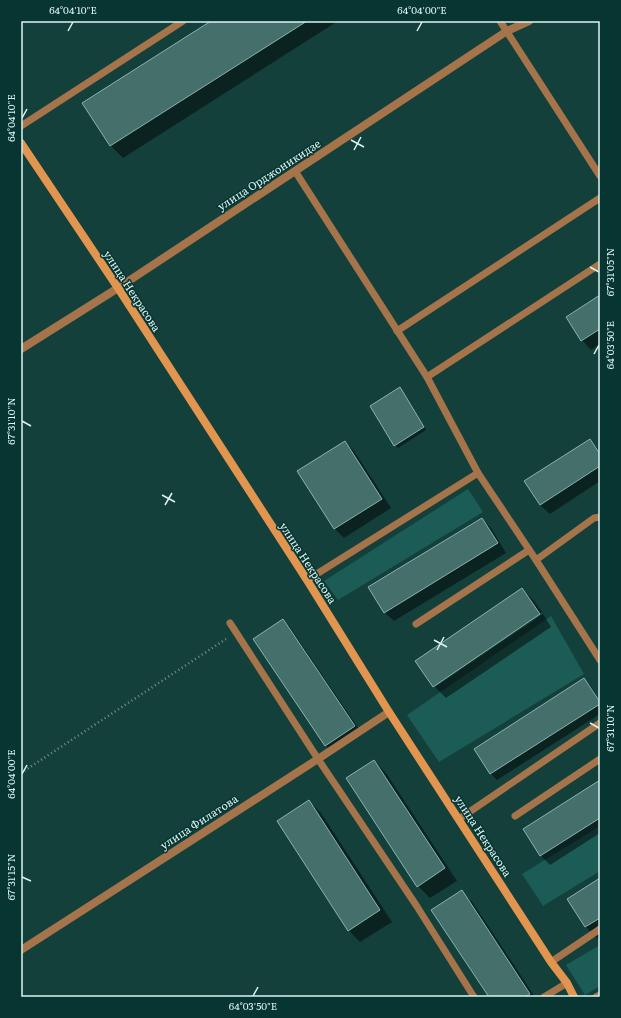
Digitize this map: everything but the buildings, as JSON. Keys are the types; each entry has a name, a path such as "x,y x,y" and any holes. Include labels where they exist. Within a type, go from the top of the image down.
{"street":[{"name":"улица Орджоникидзе","path":"21,349 118,288 507,32 529,21"},
{"name":"улица Некрасова","path":"21,143 118,288 389,712 551,962 567,983 574,997"},
{"name":"улица Филатова","path":"21,950 318,760 389,712"}],"lane":[{"path":"21,126 183,21"},
{"path":"500,21 600,176"},
{"path":"295,171 427,377 478,473 600,660"},
{"path":"397,331 600,198"},
{"path":"427,377 600,264"},
{"path":"306,580 478,473"},
{"path":"536,560 594,518 600,516"},
{"path":"416,624 529,550"},
{"path":"230,623 318,760 416,905 474,997"},
{"path":"459,819 600,723"},
{"path":"515,816 600,759"},
{"path":"551,962 600,929"},
{"path":"544,997 567,983"},
{"path":"596,997 600,995"}],"path":[{"path":"21,774 236,632"}],"shaded area":[{"path":"468,489 483,512 338,600 324,581"},
{"path":"551,616 584,674 439,762 407,715"},
{"path":"600,826 600,871 543,906 522,874"},
{"path":"600,945 600,986 585,995 566,965"}]}
